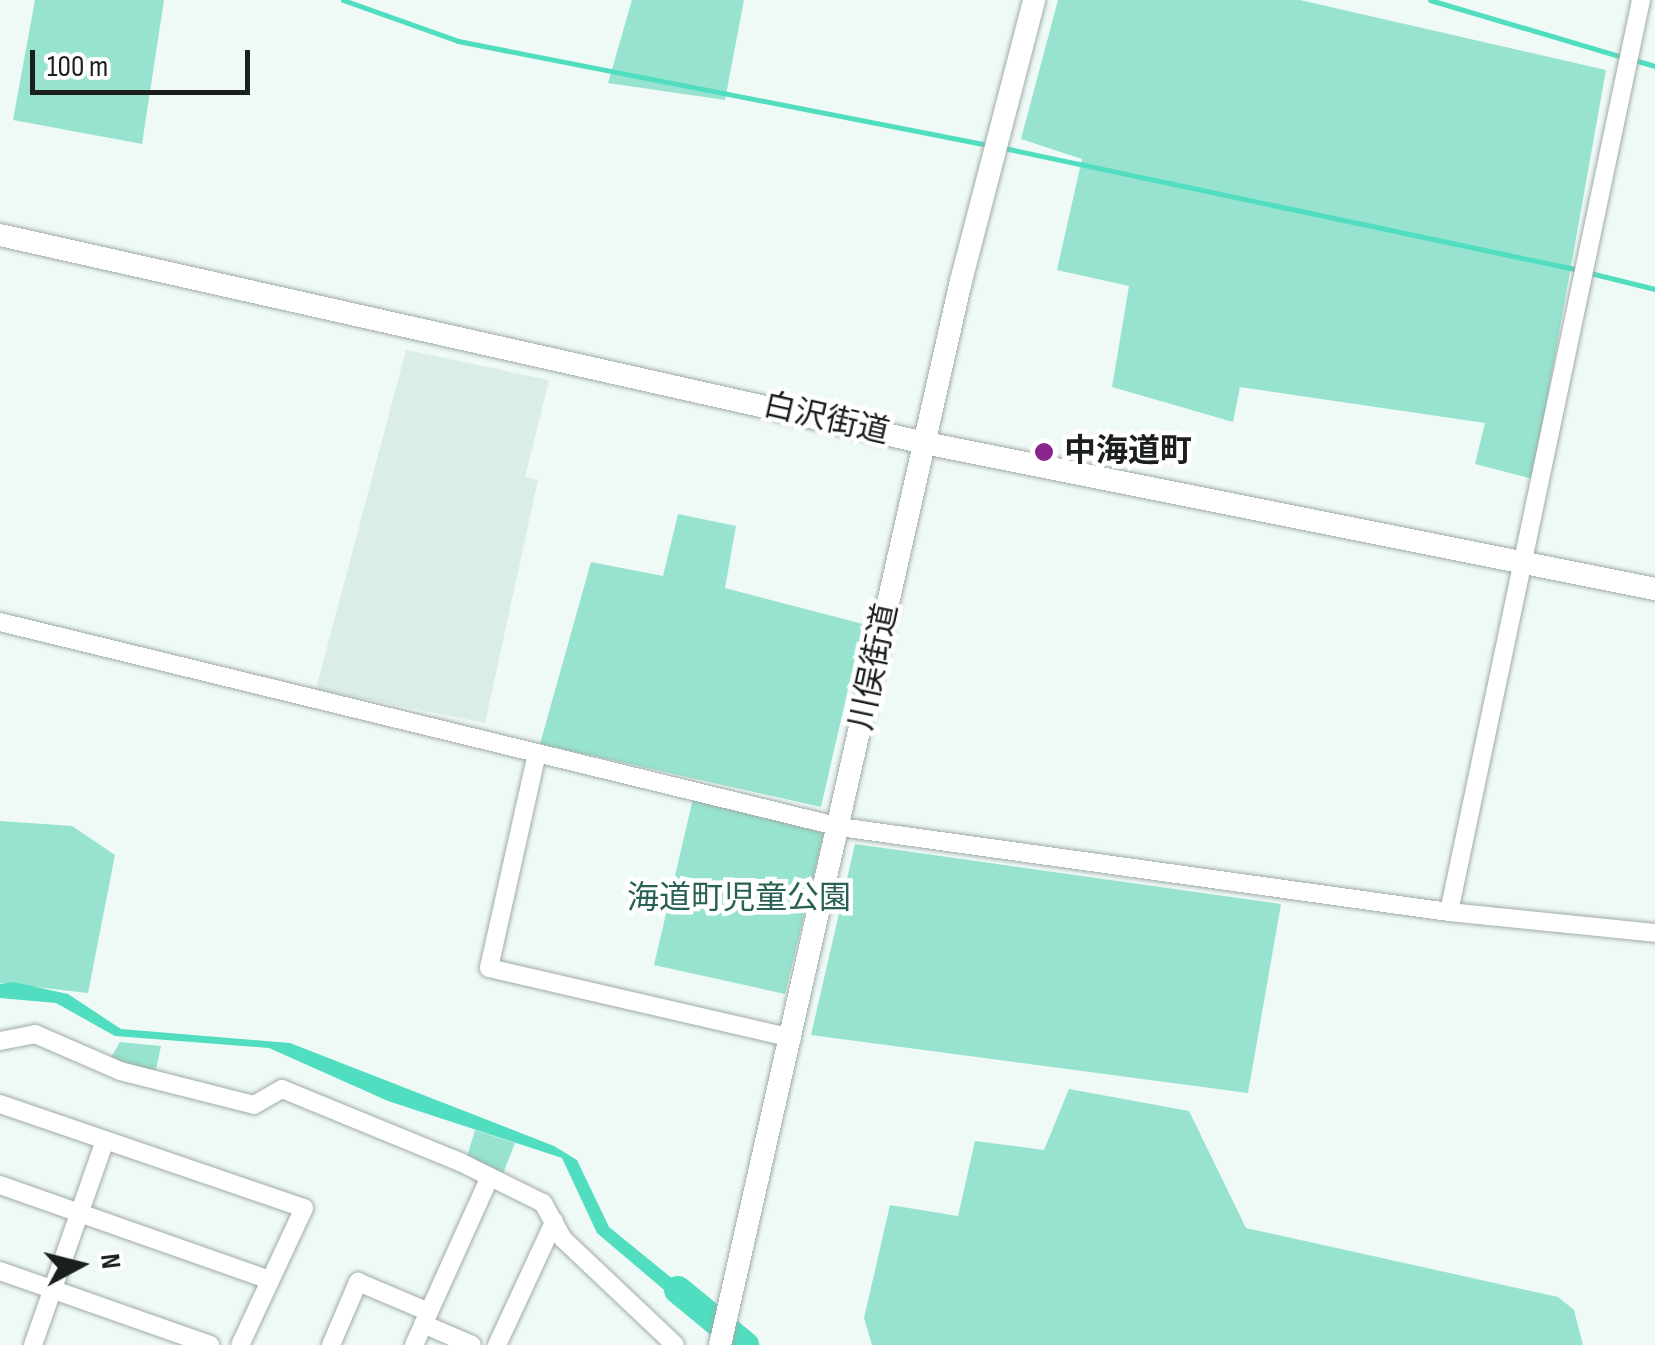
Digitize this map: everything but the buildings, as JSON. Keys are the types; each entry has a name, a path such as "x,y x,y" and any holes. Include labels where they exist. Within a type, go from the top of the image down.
{"main road":[{"name":"川俣街道","path":"723,1332 925,443 1034,0"},
{"name":"白沢街道","path":"0,235 925,443 1522,559 1655,589"}],"street":[{"path":"1449,912 1641,0"},
{"path":"0,622 840,826 1449,912 1655,933"},
{"path":"537,753 489,968 792,1038"},
{"path":"0,1041 46,1036 120,1071 254,1105 282,1089 490,1177 544,1203 554,1222 675,1345"},
{"path":"0,1104 304,1208 240,1345"},
{"path":"33,1345 104,1140"},
{"path":"414,1345 490,1177"},
{"path":"0,1185 270,1280"},
{"path":"497,1345 554,1222"},
{"path":"0,1270 210,1345"},
{"path":"330,1345 358,1282 472,1345"}],"shaded area":[{"path":"406,350 549,380 525,477 538,480 485,723 316,689"},
{"path":"13,982 68,994 121,1029 290,1043 554,1146 577,1160 609,1227 706,1306 702,1322 597,1233 562,1158 388,1101 269,1048 115,1036 56,1003 0,998 0,984"}],"green space":[{"path":"35,0 164,0 142,144 13,120"},
{"path":"632,0 744,0 725,100 608,83"},
{"path":"1058,0 1300,0 1606,70 1533,479 1475,464 1485,423 1240,387 1233,422 1112,387 1129,286 1057,270 1082,159 1021,139"},
{"path":"678,514 736,526 725,588 863,624 821,807 540,744 591,562 663,576"},
{"name":"海道町児童公園","path":"693,799 824,833 785,994 654,965"},
{"path":"0,821 72,826 115,855 88,993 0,983"},
{"path":"855,844 1281,904 1248,1093 811,1035"},
{"path":"120,1042 161,1046 155,1074 109,1061"},
{"path":"1069,1089 1189,1111 1246,1228 1558,1297 1574,1310 1583,1345 872,1345 864,1318 890,1205 958,1216 975,1141 1044,1150"},
{"path":"475,1130 515,1143 502,1176 466,1160"}],"waterway":[{"path":"343,0 458,41 988,145"},
{"path":"1430,0 1623,57"},
{"path":"1634,60 1655,66"},
{"path":"1004,148 1579,270"},
{"path":"1590,273 1655,289"},
{"path":"678,1290 745,1345"}],"place":[{"name":"中海道町","path":"1044,452"}]}
